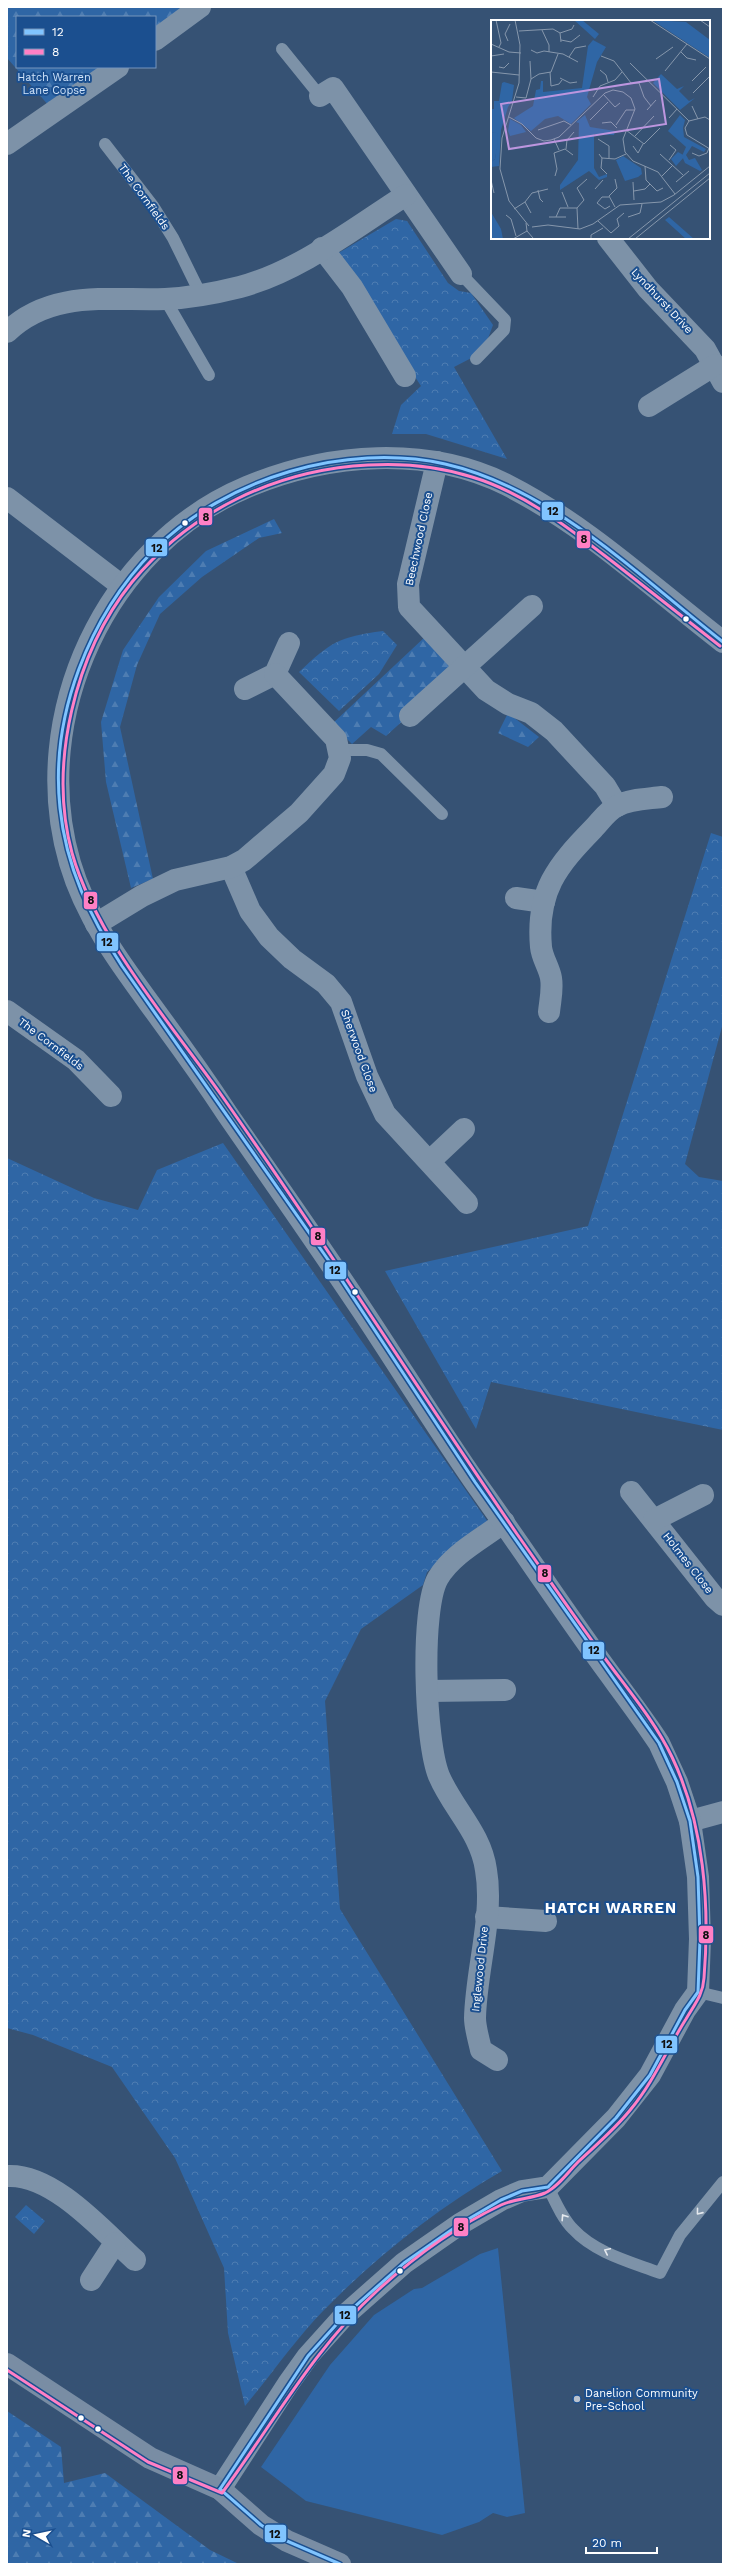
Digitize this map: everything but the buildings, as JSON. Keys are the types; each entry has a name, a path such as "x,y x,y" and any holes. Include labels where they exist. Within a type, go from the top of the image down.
{"street":[{"path":"156,39 200,7"},
{"path":"7,144 117,68"},
{"path":"320,96 333,88 461,274"},
{"path":"7,332 35,312 60,302 109,298 165,299 201,295 241,286 268,277 295,265 406,195"},
{"name":"Lyndhurst Drive","path":"609,239 648,289 695,336 719,373 649,406"},
{"path":"322,248 352,287 405,376"},
{"path":"220,2489 308,2356 360,2300 404,2263 474,2215 522,2191 548,2187 624,2110 650,2075 685,2010 698,1992 698,1877 690,1821 677,1782 659,1743 504,1522 225,1109 118,962 96,924 77,882 65,842 61,821 60,760 67,714 78,670 93,632 122,586 153,550 178,527 222,498 262,481 289,472 354,460 390,458 436,462 481,474 504,484 556,514 723,642"},
{"name":"Beechwood Close","path":"436,462 418,534 408,584 409,606 464,668 486,690 508,704 531,713 550,727 605,786 617,806"},
{"path":"7,498 122,586"},
{"path":"410,716 532,606"},
{"path":"246,689 275,674 289,643"},
{"path":"96,924 142,896 175,880 231,868 256,853 314,799 334,774 340,758 340,750 336,739 275,674"},
{"path":"548,1012 552,992 551,977 544,962 541,947 544,902 555,872 562,861 617,806 629,802 662,797"},
{"name":"Sherwood Close","path":"231,868 245,901 264,931 292,959 326,984 341,1002 376,1098 385,1114 400,1132 430,1161 467,1204"},
{"path":"516,898 544,902"},
{"name":"The Cornfields","path":"7,1011 76,1060 111,1096"},
{"path":"430,1161 464,1129"},
{"name":"Holmes Close","path":"631,1492 715,1598 723,1604"},
{"path":"654,1520 702,1494"},
{"name":"Inglewood Drive","path":"496,2060 481,2050 475,2019 488,1894 484,1858 474,1832 439,1775 431,1728 428,1691 429,1604 438,1578 454,1558 504,1522"},
{"path":"428,1691 505,1690"},
{"path":"690,1821 723,1812"},
{"name":"Inglewood Drive","path":"486,1917 546,1921"},
{"path":"7,2176 21,2175 43,2183 76,2207 135,2260"},
{"path":"90,2280 116,2243"},
{"path":"7,2364 150,2458 220,2489 261,2525 287,2541 340,2564"}],"lane":[{"path":"282,49 320,96"},
{"name":"The Cornfields","path":"105,144 157,213 173,238 201,295"},
{"path":"461,274 505,320 504,330 476,359"},
{"path":"165,299 209,375"},
{"path":"340,750 367,750 381,754 442,814"},
{"path":"698,1992 723,1998"},
{"path":"548,2187 573,2229 588,2242 621,2258 660,2273 680,2235 723,2182"}],"green space":[{"name":"Hatch Warren Lane Copse","path":"7,7 188,7 156,30 156,16 16,16 16,68 104,68 50,107 7,58"},
{"path":"396,219 407,221 448,283 459,291 471,293 493,325 483,352 454,367 507,459 426,434 392,434 401,405 421,386 335,255"},
{"path":"274,519 282,533 259,538 202,577 160,614 137,665 120,727 153,879 131,888 106,782 101,722 123,650 159,597 206,551"},
{"path":"383,631 397,645 379,674 339,711 299,672 319,654 336,642 355,636"},
{"path":"426,636 460,669 386,736 371,727 352,744 332,724"},
{"path":"508,713 539,737 528,747 498,733"},
{"path":"711,833 723,837 723,1023 685,1164 699,1177 723,1181 723,1430 491,1382 476,1429 385,1271 588,1226"},
{"path":"223,1143 488,1522 427,1572 423,1585 361,1629 325,1701 340,1909 502,2171 430,2218 386,2253 343,2291 313,2322 245,2406 228,2333 224,2268 175,2158 112,2067 33,2035 7,2028 7,1158 94,1198 138,1210 157,1170"},
{"path":"26,2205 45,2221 34,2234 15,2217"},
{"path":"498,2248 525,2513 507,2517 493,2513 479,2522 442,2535 306,2501 261,2467 330,2365 374,2315 414,2289 422,2288 480,2254"},
{"path":"7,2411 61,2447 64,2483 105,2473 210,2550 239,2564 7,2564"}],"transit line":[{"name":"12","path":"220,2489 308,2356 344,2316 404,2263 460,2224 501,2200 522,2191 548,2187 616,2118 650,2075 685,2010 698,1992 700,1939 698,1877 690,1821 677,1782 659,1743 475,1482 329,1261 110,948 81,891 63,830 60,808 59,773 61,738 68,703 79,669 93,636 110,605 131,576 154,550 183,525 216,503 251,485 289,472 328,463 367,458 407,458 445,464 484,476 521,493 558,514 627,563 723,642"},
{"name":"8","path":"7,2370 148,2462 222,2493 295,2388 333,2337 378,2290 421,2254 468,2222 501,2205 540,2195 550,2190 559,2183 578,2162 625,2116 647,2087 679,2030 698,2000 702,1990 704,1978 706,1950 705,1894 698,1837 683,1783 665,1743 517,1534 260,1150 158,1010 98,917 83,885 72,853 65,819 63,783 65,747 72,711 82,675 95,642 112,610 132,582 155,557 181,534 208,515 237,499 268,485 300,475 368,465 394,464 420,466 459,473 492,484 529,502 580,537 720,646"},
{"name":"12","path":"220,2489 261,2525 287,2541 340,2564"}],"place":[{"name":"Danelion Community Pre-School","path":"577,2399"}],"district":[{"name":"HATCH WARREN","path":"611,1908"}]}
